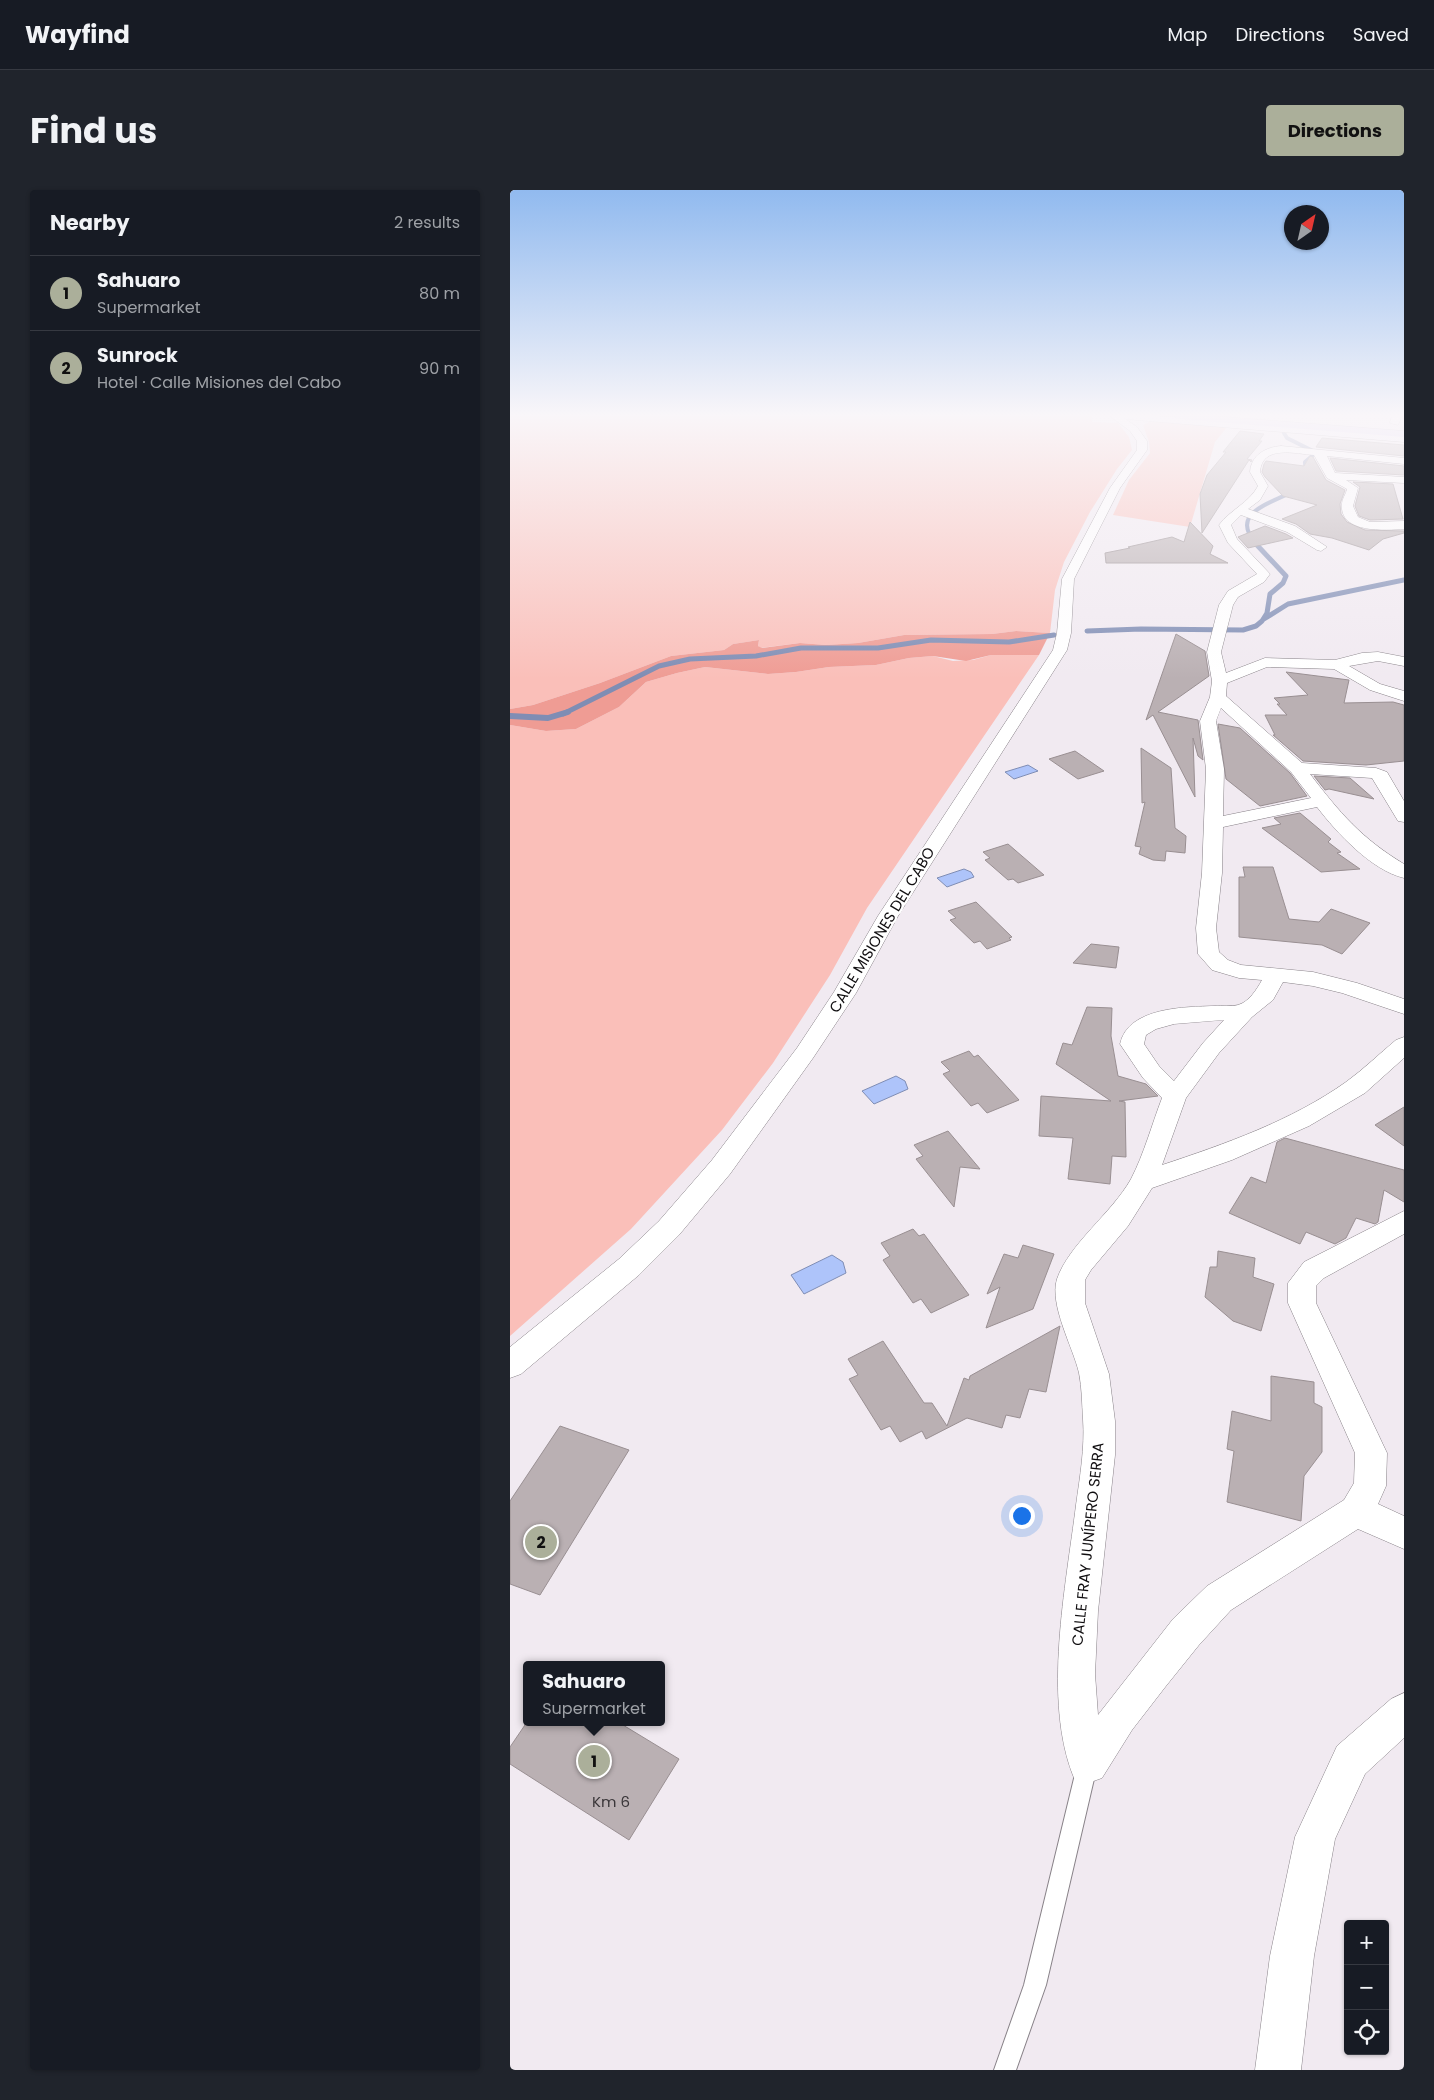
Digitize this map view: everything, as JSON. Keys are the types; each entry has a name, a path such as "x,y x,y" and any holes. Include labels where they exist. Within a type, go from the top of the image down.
{"street":[{"name":"CALLE MISIONES DEL CABO","path":"510,1365 628,1266 674,1222 727,1159 805,1053 846,993 888,916 1060,650 1066,634 1066,592 1068,579 1107,504"},
{"path":"1248,504 1225,525 1232,540 1264,574 1259,579 1232,594 1226,605 1214,652 1219,689 1208,721 1215,769 1212,873 1206,928 1209,954 1220,965 1239,971 1313,979 1404,1007"},
{"path":"1348,504 1350,516 1358,522 1377,526 1404,525"},
{"path":"1239,510 1291,529 1320,547"},
{"path":"1219,689 1265,662 1337,665 1361,656 1375,656 1404,662"},
{"path":"1337,665 1375,686 1404,696"},
{"path":"1219,689 1297,768 1320,801 1339,823 1371,852 1404,872"},
{"path":"1297,768 1376,773 1381,776 1404,818"},
{"path":"1213,823 1320,801"},
{"name":"CALLE FRAY JUNÍPERO SERRA","path":"1088,1764 1079,1717 1077,1674 1080,1611 1099,1456 1099,1421 1094,1374 1071,1303 1071,1280 1081,1262 1118,1219 1143,1181 1175,1096 1211,1048 1244,1012 1265,995 1276,974"},
{"path":"1175,1096 1152,1072 1132,1044 1134,1035 1139,1029 1168,1018 1203,1013 1244,1012"},
{"path":"1143,1181 1248,1145 1318,1112 1352,1091 1404,1045"},
{"path":"1088,1764 1119,1718 1175,1646 1219,1598 1356,1511 1370,1486 1372,1453 1302,1304 1302,1284 1314,1270 1404,1221"},
{"path":"1356,1511 1404,1533"},
{"path":"1278,2070 1292,1956 1314,1836 1351,1760 1404,1712"}],"lane":[{"path":"1005,2070 1034,1985 1088,1764"}],"shaded area":[{"path":"510,504 1095,504 1064,562 1055,590 1050,633 1016,631 992,634 904,635 858,643 826,645 800,643 761,648 758,646 759,640 733,644 724,650 671,656 600,683 533,705 510,709"},
{"path":"1118,504 1197,504 1190,527 1113,515"},
{"path":"1016,631 1050,633 1039,655 991,655 966,661 933,656 909,658 876,665 829,667 768,674 705,667 646,682 619,707 576,729 546,731 510,725 510,709 533,705 600,683 671,656 724,650 733,644 759,640 758,646 762,648 800,643 826,645 858,643 904,635 992,634"},
{"path":"991,655 1039,655 867,908 830,975 773,1063 722,1130 631,1229 510,1336 510,725 546,731 576,729 619,707 646,682 705,667 768,674 829,667 876,665 909,658 933,656 953,661 973,660"}],"water":[{"path":"1028,765 1038,771 1014,779 1005,772"},
{"path":"964,869 971,872 974,877 947,887 937,878"},
{"path":"896,1076 905,1081 908,1089 874,1104 862,1091"},
{"path":"832,1255 843,1262 846,1273 804,1294 791,1275"}],"building":[{"path":"1200,504 1221,504 1202,533"},
{"path":"1312,504 1340,504 1341,514 1347,522 1365,530 1404,531 1404,533 1383,539 1369,550 1332,538 1310,534 1296,524 1282,519 1317,505"},
{"path":"1356,504 1399,504 1403,519 1370,520 1359,516"},
{"path":"1190,522 1213,546 1210,554 1228,563 1106,563 1105,553 1172,537 1184,542"},
{"path":"1265,526 1293,538 1248,548 1238,537"},
{"path":"1176,634 1205,651 1209,676 1158,712 1198,720 1203,760 1198,756 1193,738 1195,797 1153,715 1146,720"},
{"path":"1286,672 1349,680 1344,703 1393,702 1404,705 1404,761 1366,765 1303,761 1273,735 1275,735 1265,715 1287,715 1274,698 1308,695"},
{"path":"1218,724 1240,728 1290,773 1307,796 1260,806 1226,779"},
{"path":"1141,748 1171,768 1175,828 1186,836 1185,853 1166,851 1165,861 1153,860 1139,854 1141,847 1135,846 1145,802 1142,803"},
{"path":"1075,751 1104,771 1078,779 1049,759"},
{"path":"1314,776 1350,778 1374,799 1329,789 1325,790"},
{"path":"1300,813 1331,839 1328,842 1341,852 1337,853 1360,869 1321,872 1262,828 1281,824 1274,818"},
{"path":"1008,844 1044,875 1018,883 1013,879 1008,880 985,860 990,858 983,852"},
{"path":"1243,867 1273,867 1289,919 1319,922 1331,909 1370,923 1342,954 1322,945 1239,937 1239,877 1245,877"},
{"path":"976,902 1012,937 1009,938 1011,940 987,949 980,941 974,943 950,920 956,918 948,911"},
{"path":"1091,944 1119,947 1116,968 1073,963"},
{"path":"1087,1007 1112,1008 1111,1036 1118,1076 1146,1084 1158,1096 1119,1101 1125,1102 1126,1157 1112,1156 1110,1184 1068,1179 1073,1138 1039,1136 1041,1096 1111,1101 1056,1064 1063,1043 1072,1045"},
{"path":"969,1051 974,1057 978,1055 1019,1100 987,1113 978,1103 971,1106 943,1074 950,1071 941,1062"},
{"path":"1404,1107 1404,1146 1375,1125"},
{"path":"948,1131 980,1169 960,1167 954,1207 916,1159 923,1156 914,1145"},
{"path":"1285,1138 1404,1170 1404,1202 1384,1190 1378,1222 1375,1224 1356,1218 1346,1238 1335,1244 1306,1232 1300,1244 1229,1213 1251,1177 1266,1183 1277,1142"},
{"path":"913,1229 919,1236 924,1234 969,1295 931,1313 921,1299 913,1303 883,1260 890,1256 881,1243"},
{"path":"1023,1245 1054,1254 1033,1309 986,1328 1000,1287 987,1294 1004,1254 1018,1258"},
{"path":"1218,1251 1255,1258 1253,1277 1274,1284 1261,1331 1233,1321 1205,1297 1210,1267 1217,1267"},
{"path":"1060,1326 1046,1392 1029,1389 1020,1418 1006,1415 1002,1428 967,1418 926,1439 922,1431 900,1442 890,1426 881,1430 849,1379 858,1375 848,1359 883,1341 924,1403 932,1403 947,1426 964,1378 969,1380 970,1376"},
{"path":"1271,1376 1314,1382 1314,1403 1322,1407 1322,1452 1304,1476 1301,1521 1227,1502 1234,1451 1227,1449 1232,1411 1271,1421"},
{"path":"560,1426 629,1450 540,1595 510,1584 510,1501"},
{"path":"524,1726 625,1726 679,1759 629,1840 510,1764 510,1747"}],"waterway":[{"path":"1257,545 1249,533 1247,524 1250,516 1267,504"},
{"path":"1087,631 1141,629 1243,630 1256,626 1267,613 1270,594 1283,583 1286,576 1256,544"},
{"path":"1264,619 1288,604 1404,580"},
{"path":"566,713 659,666 690,659 756,656 801,648 878,648 931,640 1009,642 1054,635"},
{"path":"510,716 548,718 566,713"}],"place":[{"name":"Sunrock","path":"541,1542"},
{"name":"Sahuaro","path":"594,1761"}]}
